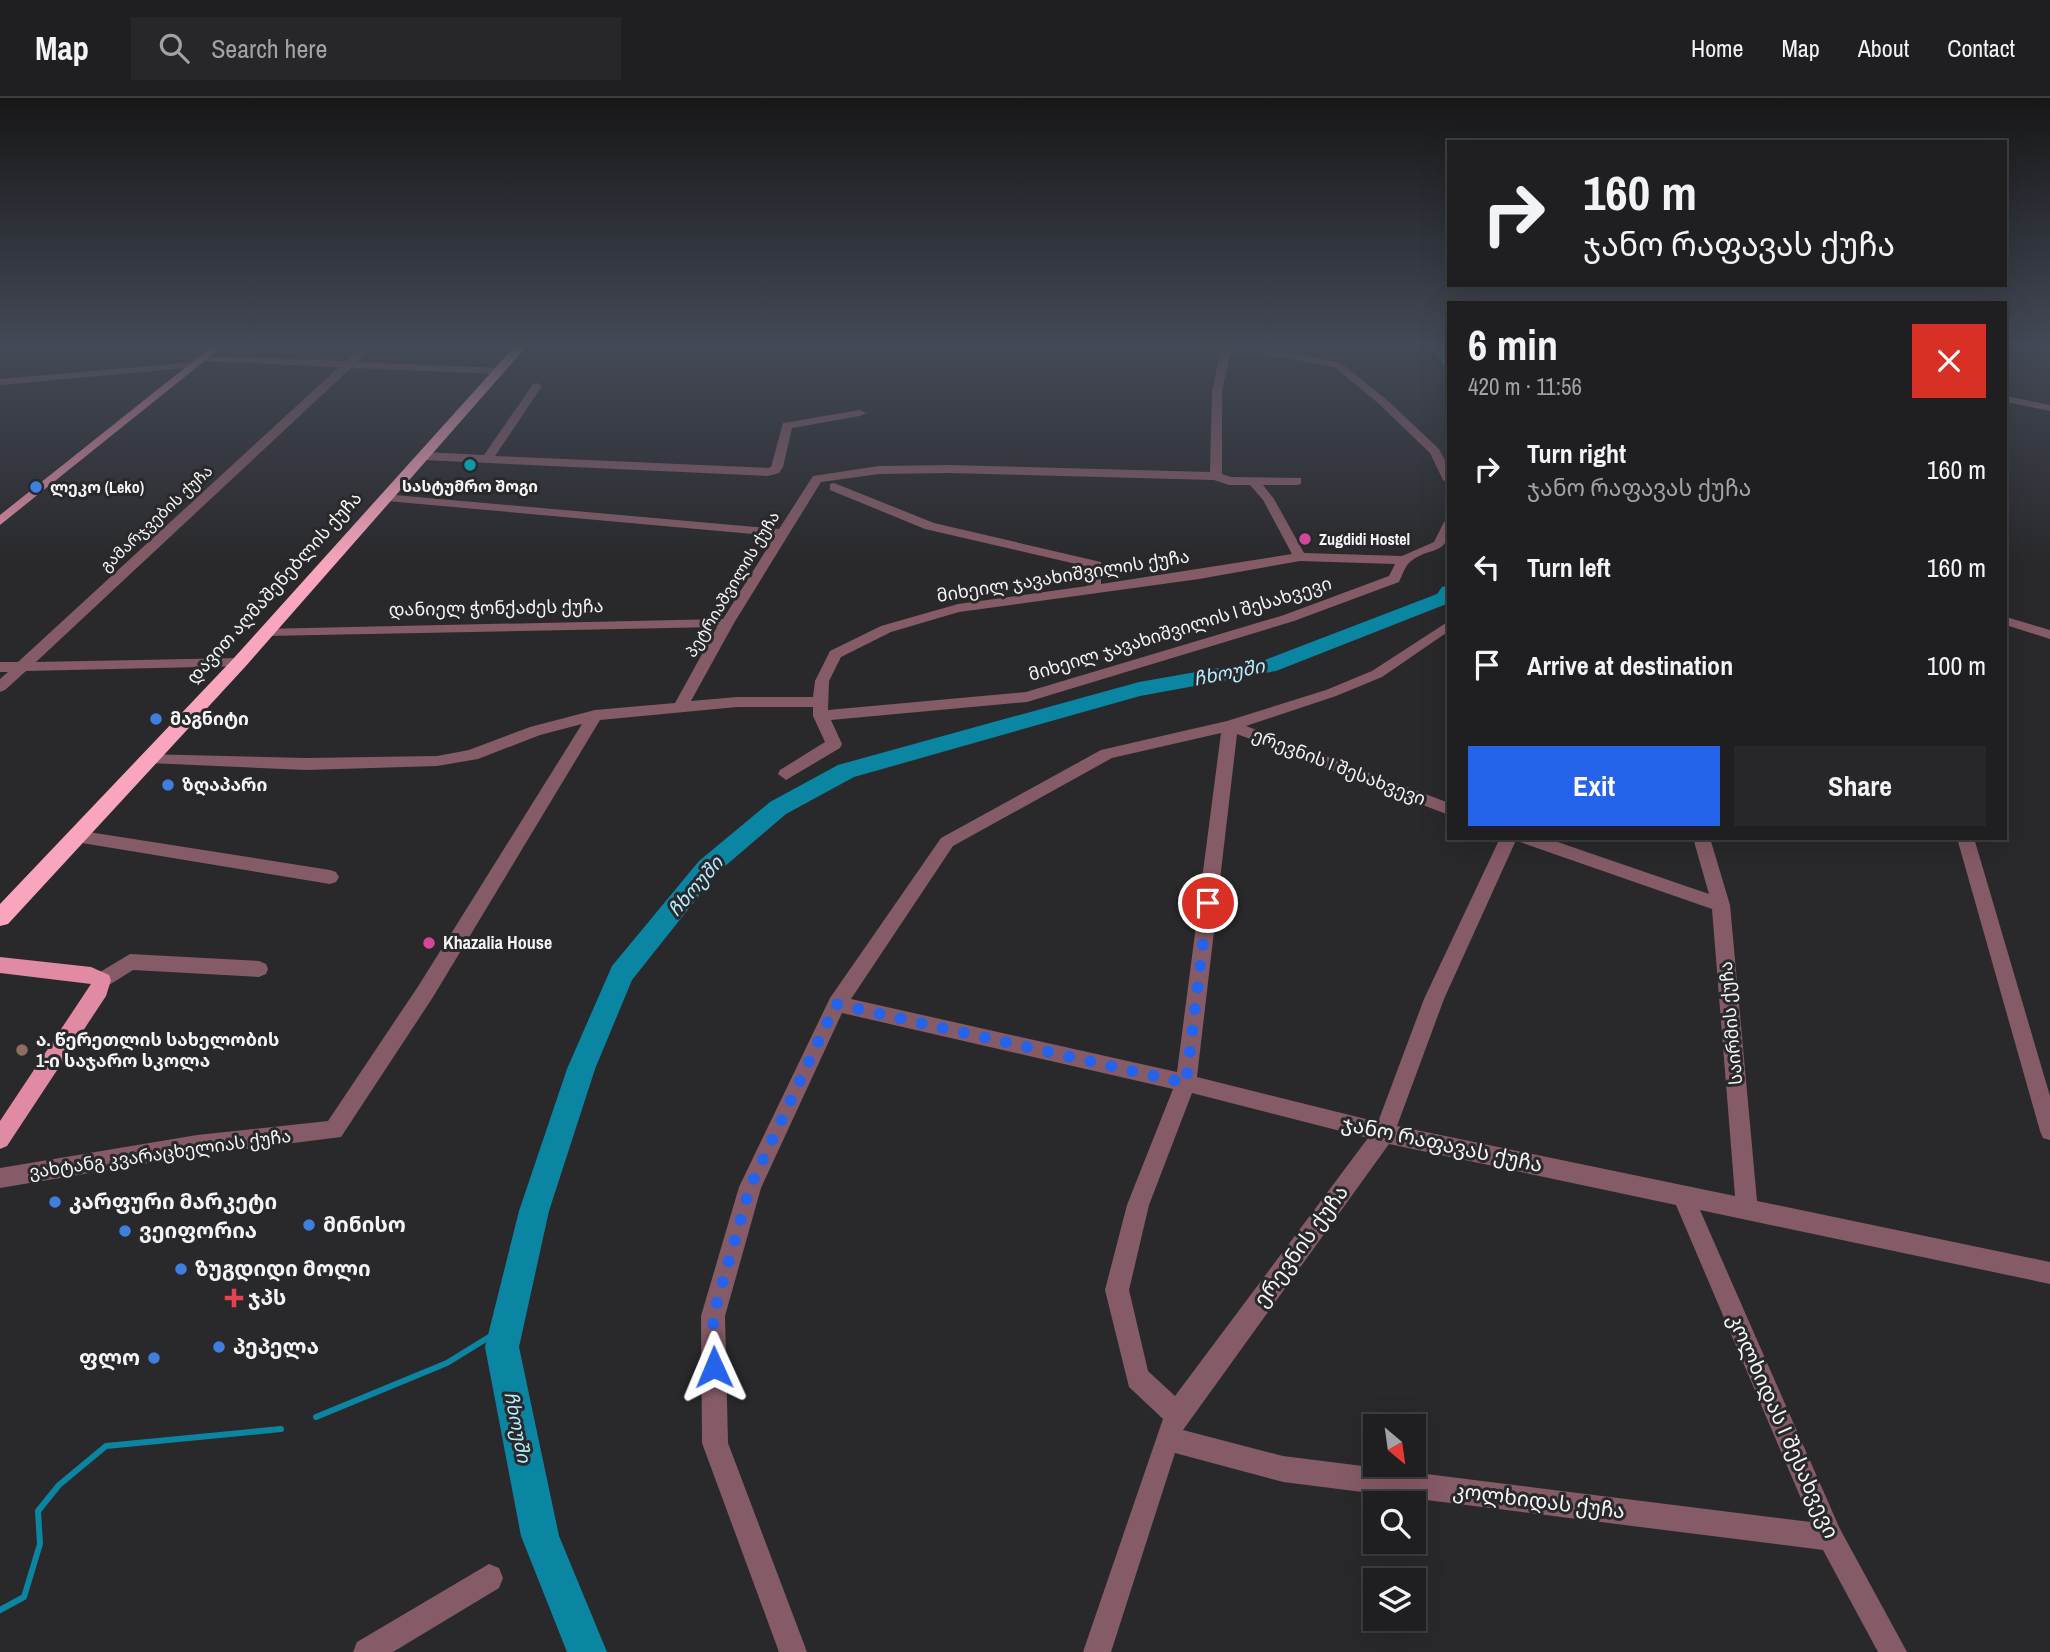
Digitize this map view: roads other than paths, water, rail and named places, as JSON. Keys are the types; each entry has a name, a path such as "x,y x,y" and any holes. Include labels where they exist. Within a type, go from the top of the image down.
{"highway":[{"name":"დავით აღმაშენებლის ქუჩა","path":"0,918 239,663 456,420"}],"main road":[{"path":"0,521 126,420"},
{"path":"0,965 91,975 102,980 99,990 0,1139"}],"street":[{"name":"გამარჯვების ქუჩა","path":"0,687 288,420"},
{"path":"488,458 512,420"},
{"path":"424,456 755,472 775,470 787,425 820,420"},
{"path":"1217,420 1216,476 1229,481 1297,481"},
{"path":"1402,420 1435,451 1447,476"},
{"name":"პეტრიაშვილის ქუჩა","path":"680,707 727,623 817,480 879,470 950,469 1216,476"},
{"path":"1253,481 1268,499 1300,557"},
{"path":"834,487 930,526 1096,565 1094,588"},
{"path":"387,497 782,533"},
{"path":"1404,560 1439,544 1447,529"},
{"name":"მიხეილ ჯავახიშვილის ქუჩა","path":"821,709 822,681 835,654 886,629 958,608 1199,575 1300,557 1404,560"},
{"name":"მიხეილ ჯავახიშვილის I შესახვევი","path":"821,709 1027,697 1289,618 1394,579 1404,560"},
{"path":"2007,621 2050,635"},
{"name":"დანიელ ჭონქაძეს ქუჩა","path":"266,632 727,623"},
{"path":"793,1652 715,1443 713,1316 750,1187 836,1004 947,842 1107,754 1230,726 1331,693 1377,674 1447,626"},
{"path":"0,667 239,663"},
{"path":"149,758 306,764 437,761 472,755 535,730 595,715 737,702 821,709 834,744 786,774"},
{"name":"ვახტანგ კვარაცხელიას ქუჩა","path":"0,1178 197,1145 334,1130 426,991 595,715"},
{"path":"1172,1426 1138,1378 1117,1290 1138,1205 1186,1083 1230,726"},
{"name":"ერევნის I შესახვევი","path":"1230,726 1447,808"},
{"path":"76,836 330,877"},
{"name":"ერევნის ქუჩა","path":"1097,1652 1172,1426 1384,1133 1434,999 1508,840"},
{"path":"1532,840 1721,905"},
{"name":"საირმის ქუჩა","path":"1703,840 1721,905 1747,1209"},
{"path":"1966,840 2050,1131"},
{"path":"102,980 130,962 259,969"},
{"name":"ჯანო რაფავას ქუჩა","path":"836,1004 1186,1083 1384,1133 2050,1273"},
{"name":"კოლხიდას I შესახვევი","path":"1683,1195 1831,1538 1893,1652"},
{"name":"კოლხიდას ქუჩა","path":"1172,1426 1283,1469 1831,1538"},
{"path":"367,1652 489,1578"}],"waterway":[{"name":"ჩხოუში","path":"587,1652 540,1536 502,1347 534,1211 581,1069 621,974 708,867 778,808 846,771 1139,689 1269,666 1343,639 1444,598 1447,594"},
{"path":"316,1417 447,1363 507,1326"},
{"path":"0,1610 24,1597 40,1544 38,1511 59,1485 106,1446 281,1429"}],"place":[{"name":"სასტუმრო შოგი","path":"470,465"},
{"name":"ლეკო (Leko)","path":"36,487"},
{"name":"Zugdidi Hostel","path":"1305,539"},
{"name":"მაგნიტი","path":"156,719"},
{"name":"ზღაპარი","path":"168,785"},
{"name":"Khazalia House","path":"429,943"},
{"name":"ა. წერეთლის სახელობის 1-ი საჯარო სკოლა","path":"22,1050"},
{"name":"კარფური მარკეტი","path":"55,1202"},
{"name":"მინისო","path":"309,1225"},
{"name":"ვეიფორია","path":"125,1231"},
{"name":"ზუგდიდი მოლი","path":"181,1269"},
{"name":"ჯპს","path":"234,1298"},
{"name":"პეპელა","path":"219,1347"},
{"name":"ფლო","path":"154,1358"}]}
